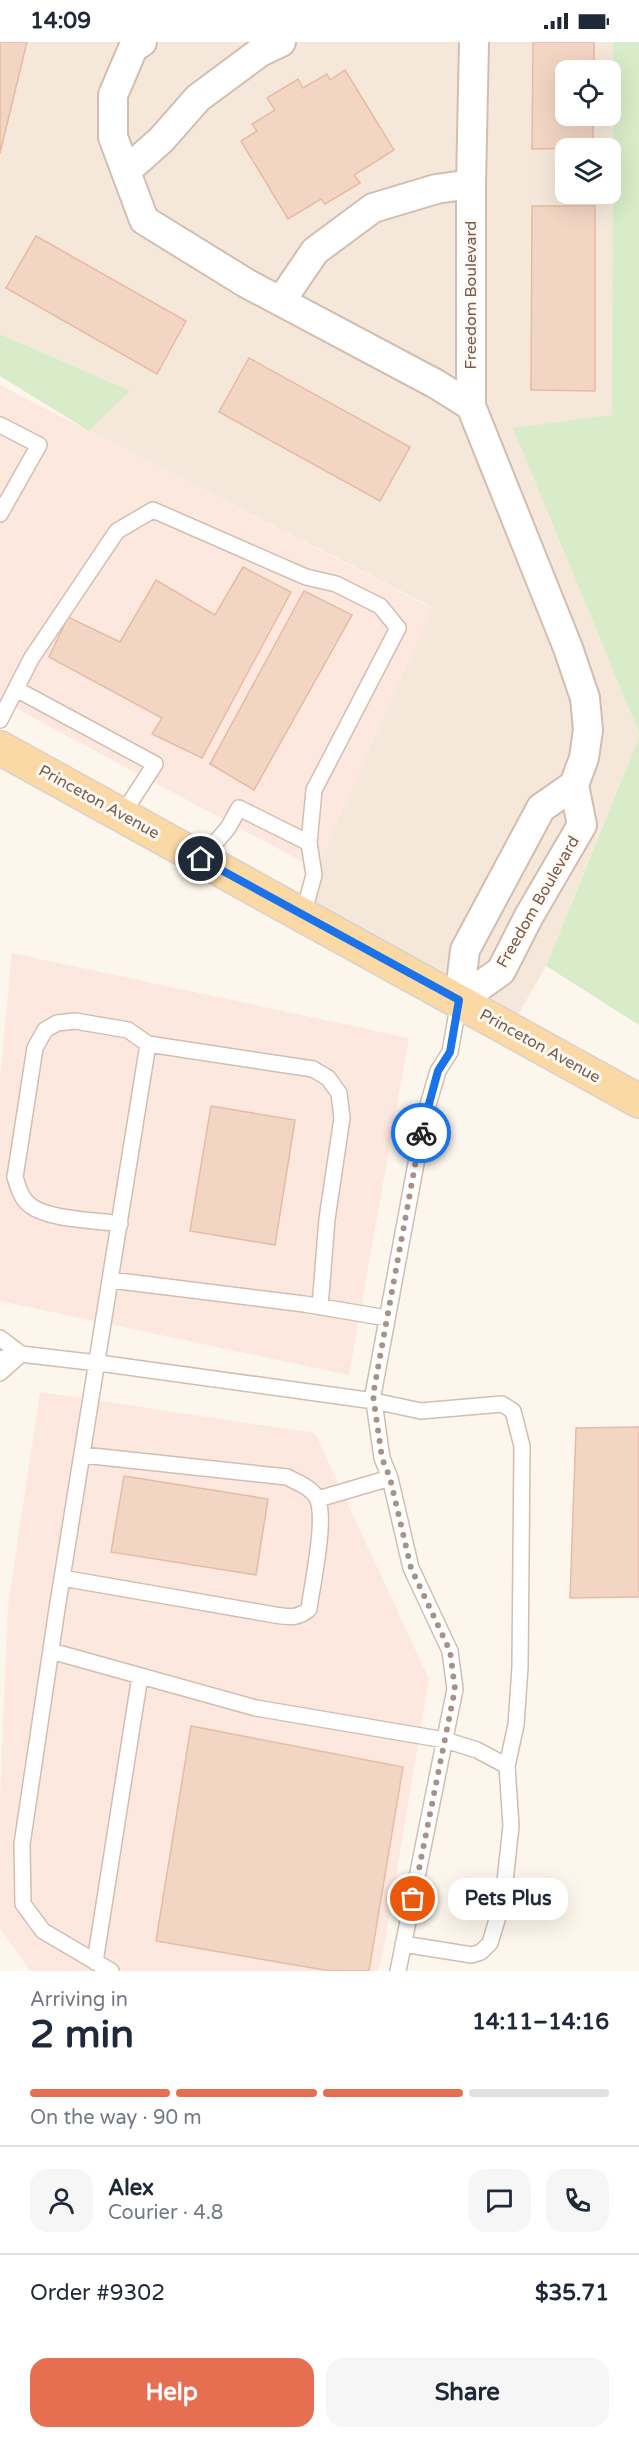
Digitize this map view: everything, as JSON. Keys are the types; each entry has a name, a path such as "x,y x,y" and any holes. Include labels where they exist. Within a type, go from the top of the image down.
{"main road":[{"name":"Princeton Avenue","path":"0,748 639,1101"}],"street":[{"path":"142,42 133,48 113,95 113,137 144,220 246,283 436,384 471,406"},
{"path":"126,171 161,140 198,98 260,52 281,42"},
{"name":"Freedom Boulevard","path":"459,1000 501,971 529,916 582,825 574,785 588,730 585,698 568,648 471,406 471,184 474,42"},
{"path":"282,301 315,251 373,208 436,189 471,184"},
{"path":"459,1000 465,950 541,808 574,785"}],"lane":[{"path":"0,425 39,446 0,514"},
{"path":"0,720 31,659 117,531 153,510 306,577 336,584 380,606 398,628 314,790 309,843 314,874 303,915"},
{"path":"16,688 155,764 122,815"},
{"path":"201,859 228,828 239,807 309,843"},
{"path":"398,1971 455,1689 450,1651 411,1568 390,1478 382,1458 374,1401 424,1115 438,1071 450,1052 459,1000"},
{"path":"120,1224 47,1213 30,1206 20,1192 15,1177 35,1048 45,1030 57,1023 75,1021 128,1030 148,1044 313,1069 327,1078 339,1093 342,1118 327,1219 320,1307"},
{"path":"111,1971 43,1931 23,1905 22,1844 62,1578 148,1044"},
{"path":"111,1280 387,1318"},
{"path":"0,1338 21,1354"},
{"path":"0,1373 21,1354"},
{"path":"0,1359 21,1354 98,1363 374,1401 421,1411 502,1404 513,1411 522,1446 520,1667 516,1725 507,1766 511,1826 503,1900 490,1943 481,1952 472,1955 404,1944"},
{"path":"62,1578 293,1618 309,1609 321,1522 318,1499 308,1487 287,1478 83,1455"},
{"path":"318,1499 390,1478"},
{"path":"51,1651 256,1708 445,1740 477,1750 507,1766"},
{"path":"95,1962 140,1676"}],"shaded area":[{"path":"0,42 613,42 613,60 555,60 555,126 613,126 613,138 555,138 555,204 613,204 612,415 514,429 639,733 639,738 546,966 510,1029 297,912 432,607 89,431 129,391 0,334"},
{"path":"0,385 432,608 316,869 0,700"},
{"path":"12,953 409,1038 349,1375 0,1301 0,1078"},
{"path":"40,1392 315,1433 429,1679 378,1971 30,1971 0,1928 0,1798 8,1606"}],"green space":[{"path":"613,42 639,42 639,733 513,428 612,415 613,204 621,204 621,138 613,138 613,126 621,126 621,60 613,60"},
{"path":"0,334 130,391 89,431 0,376"},
{"path":"639,738 639,1025 546,966"}],"building":[{"path":"0,42 27,42 0,153"},
{"path":"533,42 594,42 594,60 555,60 555,126 593,126 593,138 555,138 555,149 532,149"},
{"path":"345,70 394,150 354,175 360,183 325,204 321,199 288,219 241,141 257,131 252,124 275,110 267,98 298,79 303,88 327,74 330,80"},
{"path":"532,206 595,206 595,391 531,390"},
{"path":"36,236 186,321 157,374 6,288"},
{"path":"249,358 410,447 380,501 219,412"},
{"path":"243,567 291,592 202,758 152,734 162,718 49,657 68,617 120,642 156,580 215,615"},
{"path":"304,591 352,615 254,790 210,764"},
{"path":"211,1106 295,1120 275,1245 190,1231"},
{"path":"639,1427 639,1597 570,1598 576,1428"},
{"path":"124,1476 268,1499 256,1575 111,1552"},
{"path":"191,1726 403,1767 369,1971 330,1971 156,1941"}],"way so far":[{"path":"413,1899 455,1689 450,1651 411,1568 390,1478 382,1458 373,1395 421,1133"}],"place":[{"name":"Pets Plus","path":"413,1899"}],"route":[{"path":"201,859 411,976 459,1000 450,1052 438,1071 424,1115 421,1133"}]}
